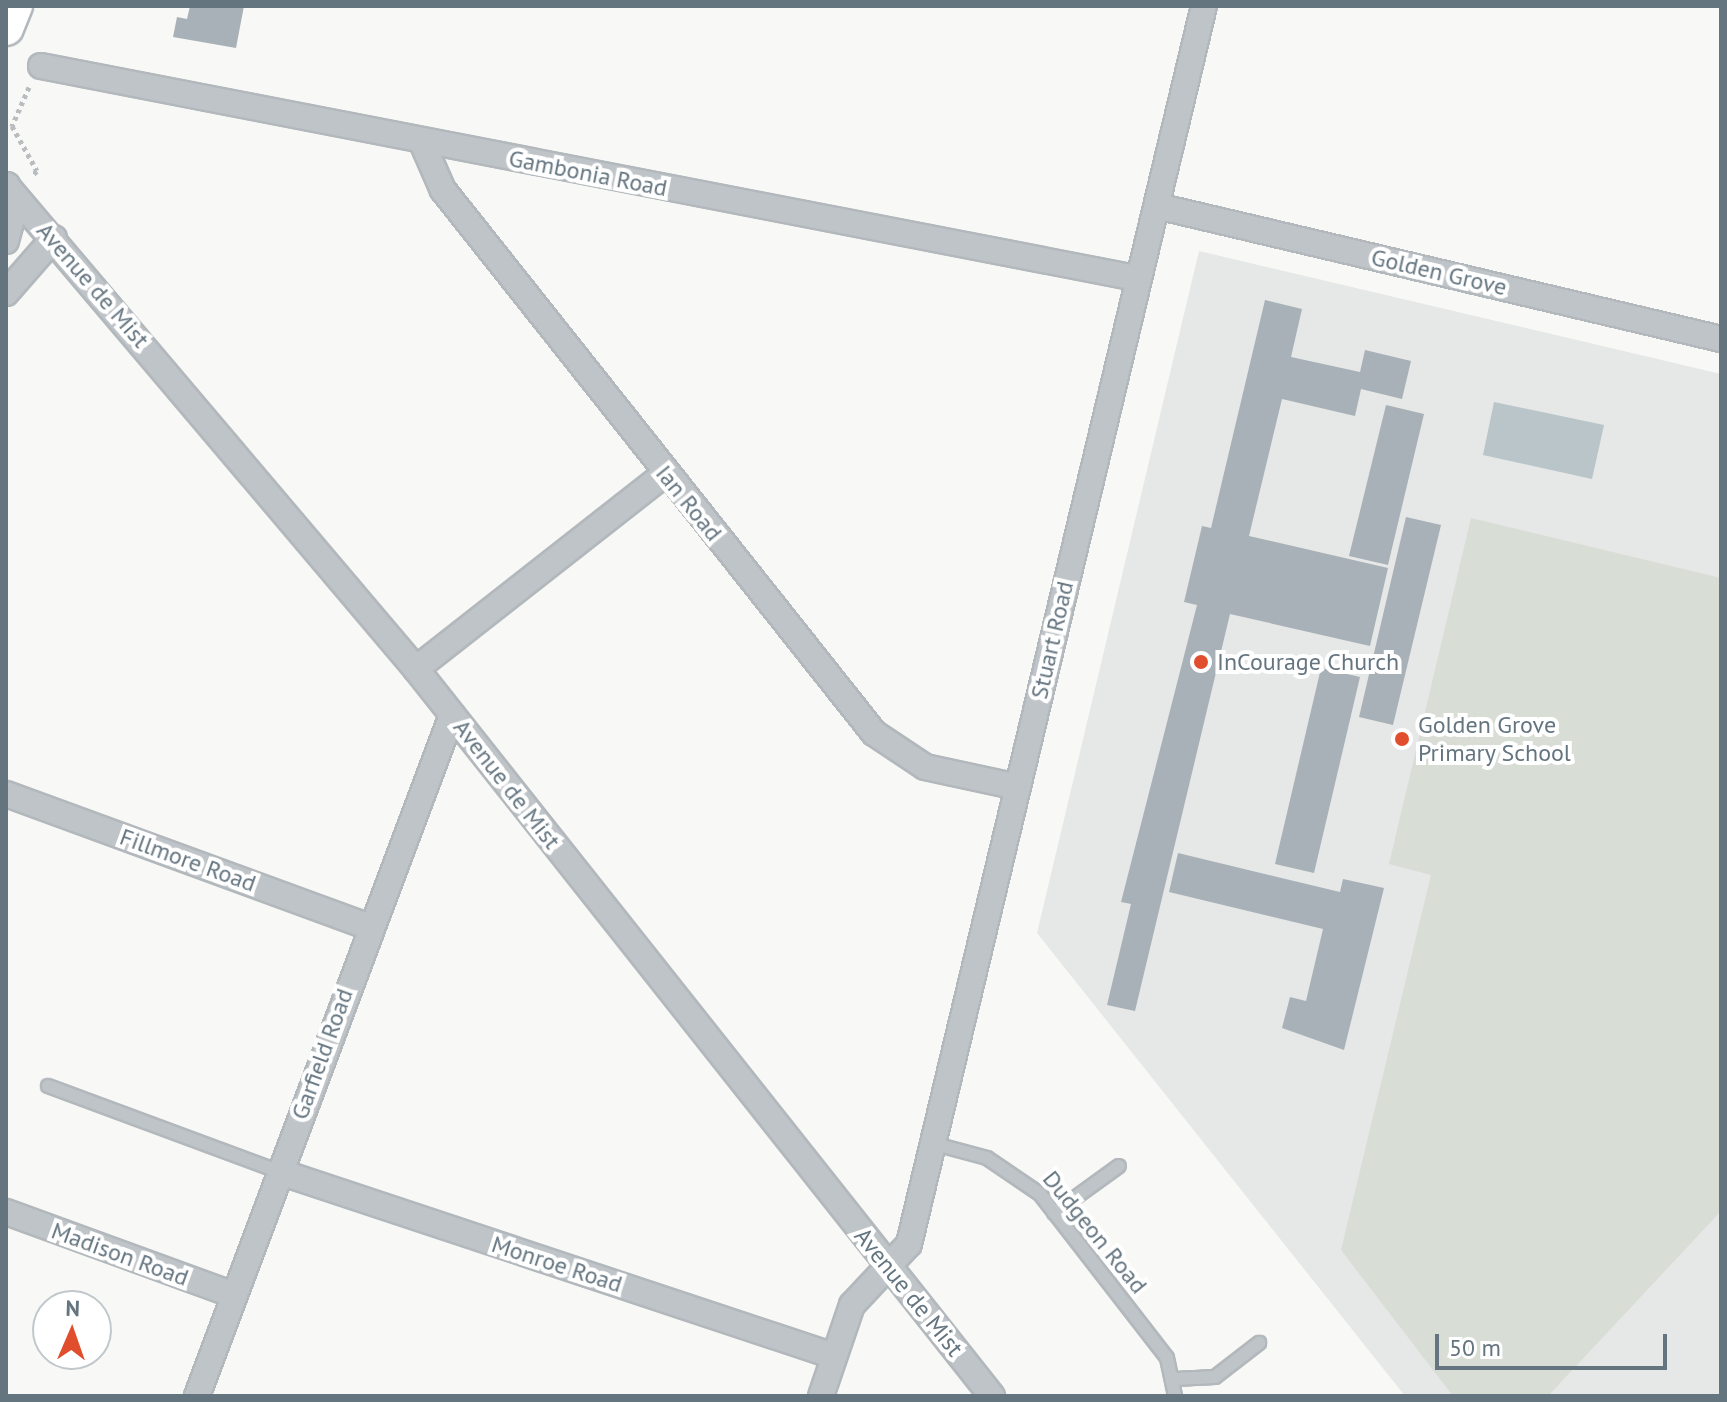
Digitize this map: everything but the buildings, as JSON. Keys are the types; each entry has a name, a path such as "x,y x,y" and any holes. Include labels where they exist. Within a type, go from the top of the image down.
{"main road":[{"path":"6,28 15,6"}],"street":[{"name":"Stuart Road","path":"821,1396 852,1305 909,1244 935,1144 1136,278 1157,206 1204,6"},
{"name":"Gambonia Road","path":"41,66 1136,278"},
{"name":"Ian Road","path":"421,140 443,190 665,474 874,733 925,767 1018,787"},
{"path":"6,185 12,219 6,241"},
{"name":"Avenue de Mist","path":"6,185 416,669 992,1396"},
{"name":"Golden Grove","path":"1157,206 1721,339"},
{"path":"6,293 54,238"},
{"path":"416,669 665,474"},
{"name":"Garfield Road","path":"197,1396 369,927 452,715"},
{"name":"Fillmore Road","path":"6,794 369,927"},
{"name":"Monroe Road","path":"280,1172 834,1356"},
{"name":"Madison Road","path":"6,1212 234,1295"}],"lane":[{"path":"48,1086 280,1172"},
{"name":"Dudgeon Road","path":"935,1144 1017,1173 1054,1213 1175,1379"},
{"path":"1054,1213 1119,1166"},
{"path":"1175,1396 1175,1379 1215,1377 1259,1343"}],"path":[{"path":"32,176 37,171 12,126 41,66"}],"shaded area":[{"name":"Golden Grove Primary School","path":"1199,251 1721,374 1721,1396 1405,1396 1037,933"},
{"path":"1494,402 1604,425 1592,479 1483,455"},
{"path":"1471,518 1721,578 1721,1211 1548,1396 1453,1396 1341,1250 1431,875 1389,864"}],"place":[{"name":"InCourage Church","path":"1201,662"},
{"name":"Golden Grove Primary School","path":"1402,739"}]}
